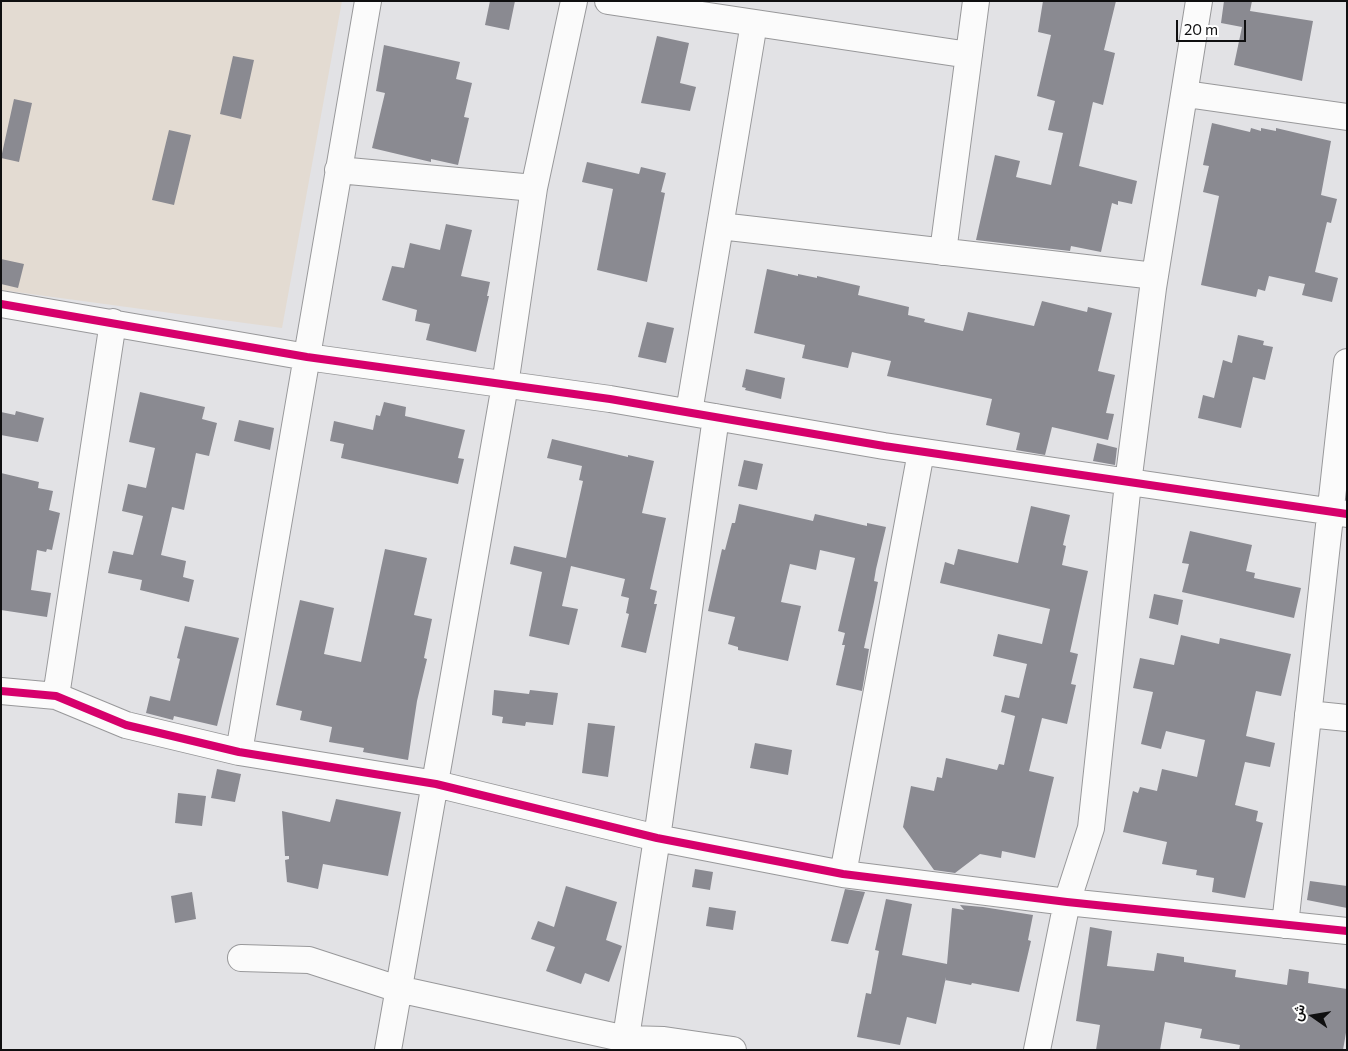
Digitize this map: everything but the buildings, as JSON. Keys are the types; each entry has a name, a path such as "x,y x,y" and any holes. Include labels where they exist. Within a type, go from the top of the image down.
{"street":[{"path":"239,752 368,1"},
{"path":"388,1050 505,385 534,188 574,1"},
{"path":"608,1 969,55"},
{"path":"943,252 976,1"},
{"path":"1037,1050 1068,902 1091,828 1128,483 1155,276 1186,94 1199,1"},
{"path":"688,412 754,23"},
{"path":"1186,94 1347,117"},
{"path":"338,170 534,188"},
{"path":"720,226 1155,276"},
{"path":"1,304 307,357 688,412 922,452 1339,513"},
{"path":"56,696 113,322"},
{"path":"1285,925 1308,714 1339,513 1347,362"},
{"path":"625,1045 657,838 716,417"},
{"path":"843,874 922,452"},
{"path":"1,691 56,696 126,726 239,752 436,784 657,838 843,874 1068,902 1347,931"},
{"path":"1308,714 1347,718"},
{"path":"241,958 310,960 398,989 625,1045 664,1040 733,1050"}],"shaded area":[{"path":"1,1 342,1 282,328 1,290"}],"cycle path":[{"path":"1,304 307,357 610,399 884,446 1347,514"},
{"path":"1,691 56,696 126,725 239,752 436,784 657,838 843,874 1067,902 1347,931"}]}
